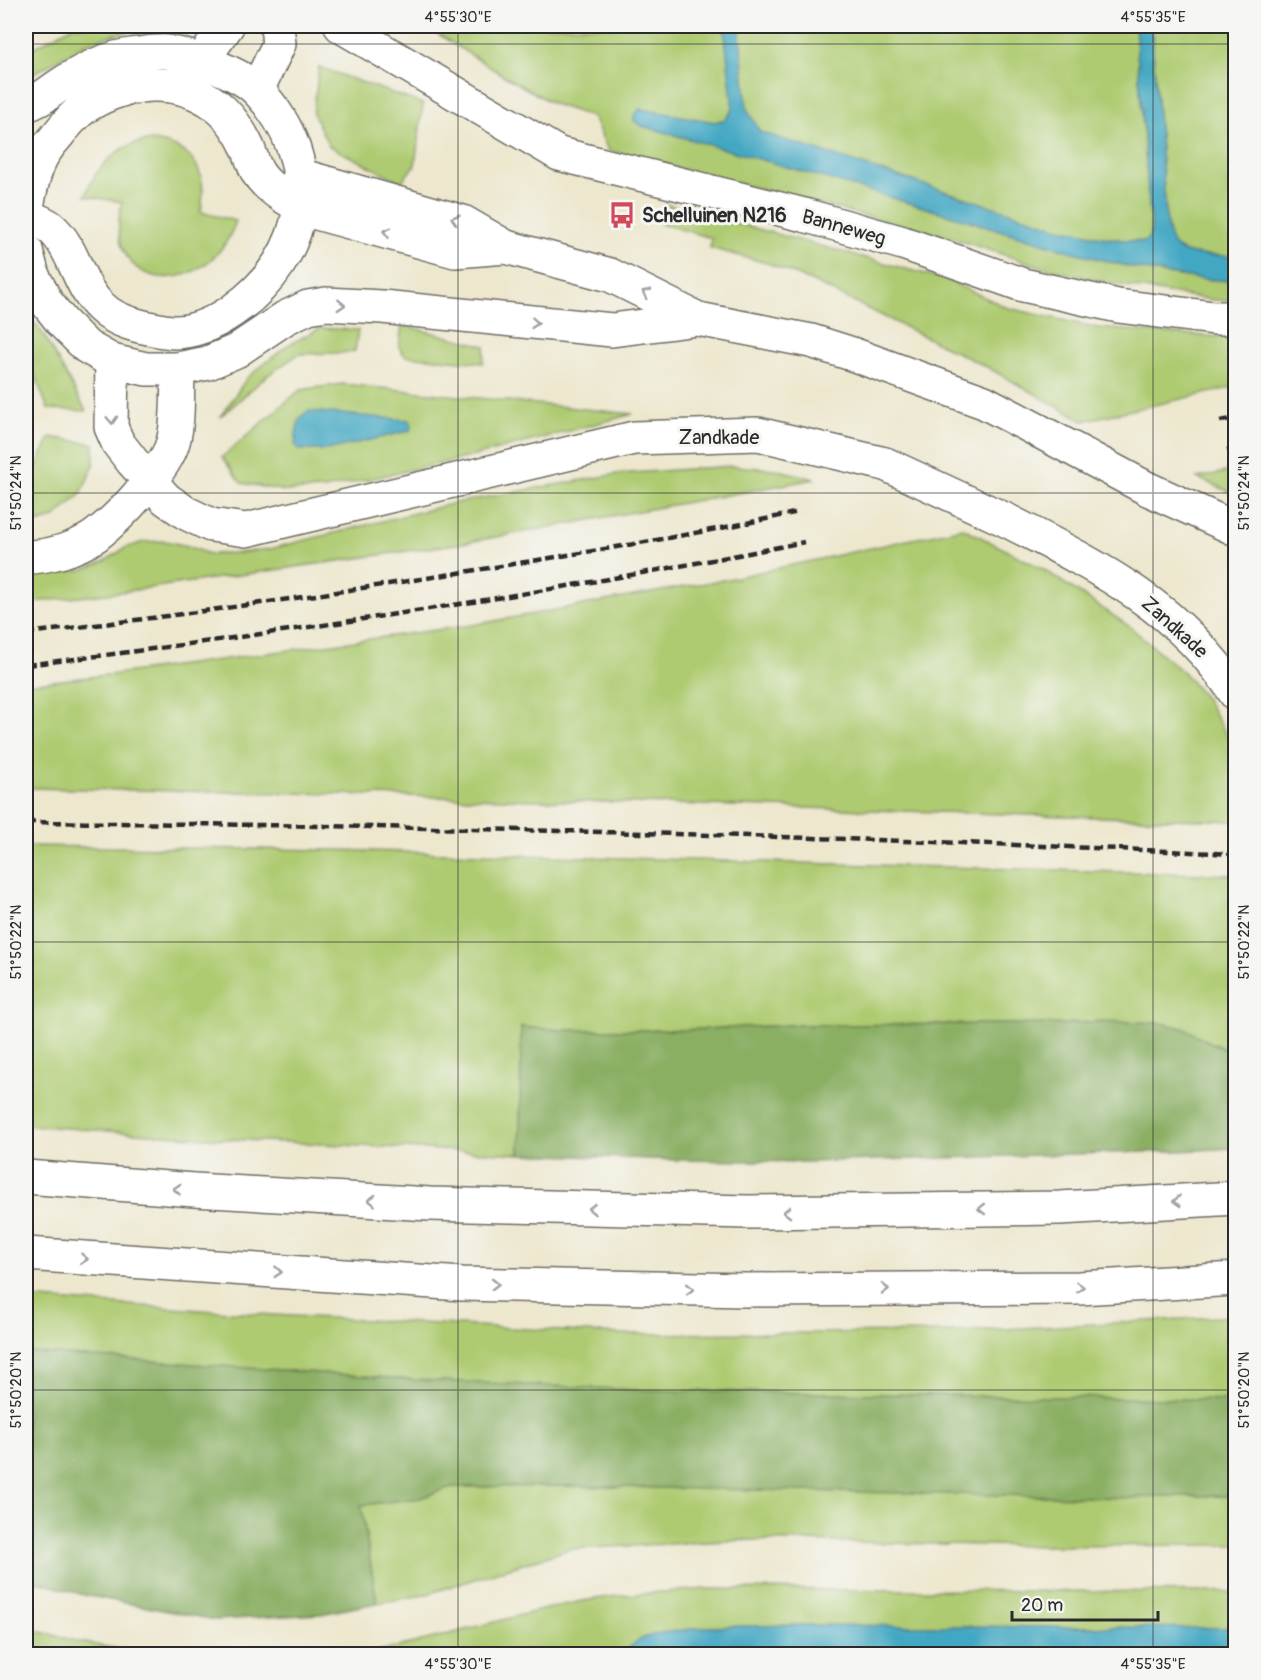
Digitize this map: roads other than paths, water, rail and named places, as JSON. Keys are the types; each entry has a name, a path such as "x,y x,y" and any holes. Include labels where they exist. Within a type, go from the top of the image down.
{"main road":[{"path":"180,87 227,26"},
{"path":"257,90 279,44 277,26"},
{"name":"Banneweg","path":"341,26 559,154 804,215 903,243 1023,285 1118,306 1214,318 1236,318"},
{"path":"32,103 91,66 127,55 165,52 202,60 228,72 257,90 279,120 293,149 300,190 296,228 286,252 270,277 249,299 222,318 184,331 142,327 120,320 101,308 86,289 60,237 48,226 26,214 38,163 37,146 86,106 111,94 141,86 164,84 180,87 197,93 217,106 236,125 257,172 270,188 300,190 464,222 506,247 610,275 698,319 811,341 842,351 984,402 1148,489 1236,530"},
{"path":"26,250 33,276 47,303 87,347 112,361 146,369 178,369 208,363 236,351 285,318 308,307 326,304 382,307 612,330 698,319"},
{"path":"26,557 37,557 64,550 94,537 151,482 173,443 178,369 184,331"},
{"name":"Zandkade","path":"112,361 111,427 118,443 166,499 186,513 211,525 246,530 634,438 758,434 885,464 1073,554 1140,594 1189,635 1219,668 1236,694"},
{"path":"26,1177 194,1190 442,1204 747,1212 1060,1208 1236,1198"},
{"path":"26,1254 462,1284 722,1290 1079,1288 1236,1278"}],"water":[{"path":"724,26 739,26 747,109 760,132 1059,228 1105,238 1145,242 1150,236 1151,227 1135,26 1151,26 1167,226 1170,236 1174,245 1185,252 1235,256 1235,281 1168,274 1101,260 642,126 634,121 634,115 640,109 715,122 726,119 733,109"},
{"path":"309,411 408,420 412,427 409,431 327,450 300,450 295,445 298,425 301,417"},
{"path":"798,1625 1235,1628 1235,1654 625,1654 640,1639 660,1633 706,1627"}],"railway":[{"path":"1220,421 1236,418"},
{"path":"1227,450 1236,448"},
{"path":"26,633 200,612 431,577 644,542 798,512"},
{"path":"26,665 221,640 416,611 610,579 804,542"},
{"path":"26,822 631,833 1236,854"}],"place":[{"name":"Schelluinen N216","path":"622,215"}]}
